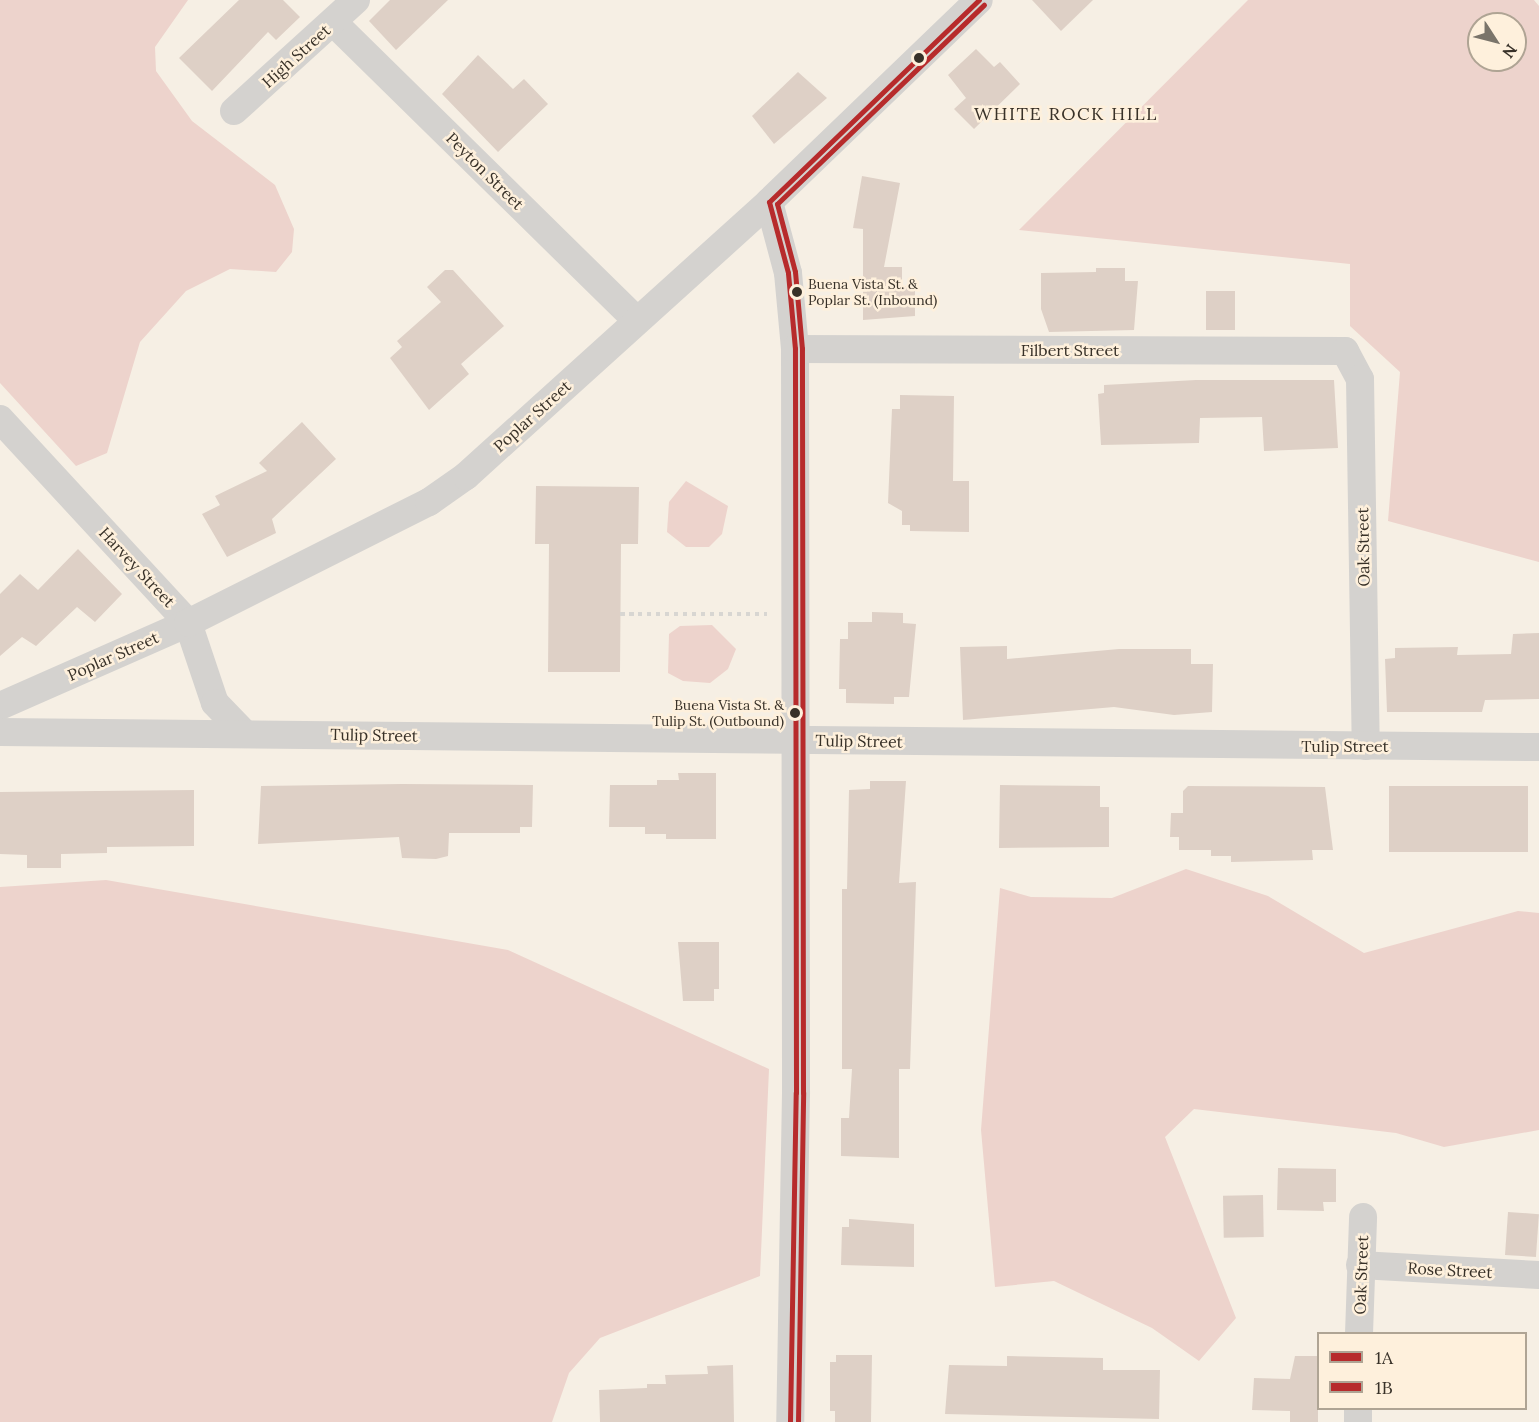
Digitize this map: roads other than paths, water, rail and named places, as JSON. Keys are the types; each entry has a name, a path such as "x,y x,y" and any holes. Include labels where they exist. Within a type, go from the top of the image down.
{"street":[{"name":"High Street","path":"234,111 356,0"},
{"name":"Poplar Street","path":"0,706 188,623 429,502 466,476 769,202 979,0"},
{"name":"Peyton Street","path":"333,22 637,321"},
{"path":"769,202 788,273 795,350 797,740 790,1422"},
{"name":"Filbert Street","path":"795,350 1345,351"},
{"name":"Oak Street","path":"1345,351 1360,379 1366,746"},
{"name":"Harvey Street","path":"0,419 188,623 215,703 244,733"},
{"name":"Tulip Street","path":"0,732 1539,747"},
{"name":"Oak Street","path":"1359,1332 1363,1217"},
{"name":"Rose Street","path":"1360,1265 1539,1275"}],"place":[{"name":"Buena Vista St. & Poplar St. (Inbound)","path":"797,292"},
{"name":"Buena Vista St. & Tulip St. (Outbound)","path":"795,713"}],"district":[{"name":"WHITE ROCK HILL","path":"1066,114"}]}
